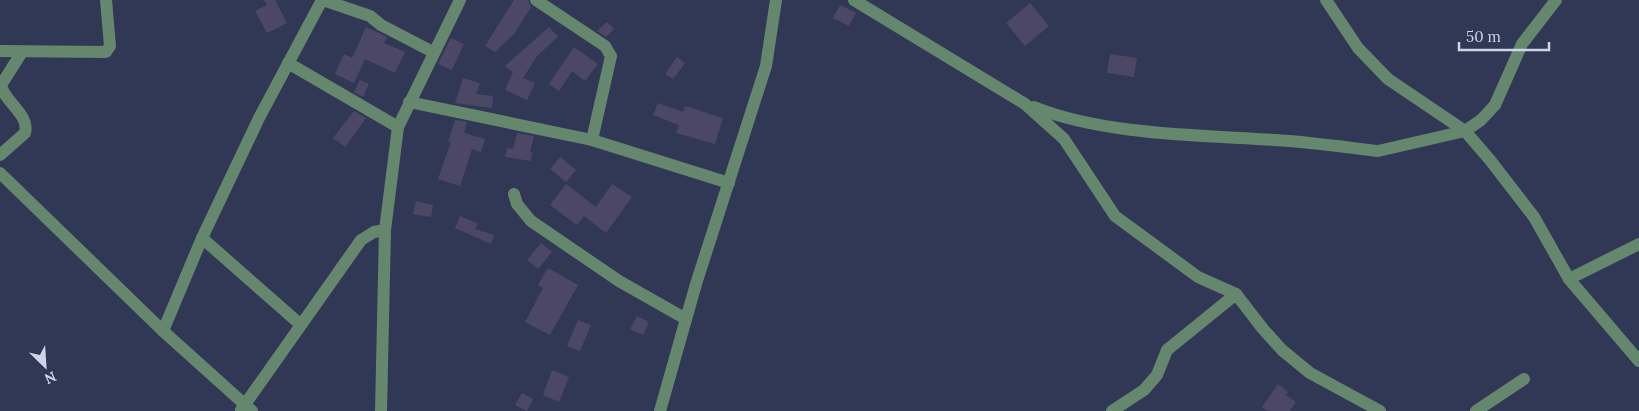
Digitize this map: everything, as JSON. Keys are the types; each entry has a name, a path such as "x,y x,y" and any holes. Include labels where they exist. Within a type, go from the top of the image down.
{"street":[{"path":"0,51 106,52 110,46 106,0"},
{"path":"163,331 202,238 259,118 323,0 370,16 381,25 433,52"},
{"path":"381,411 385,230 398,128 433,52 460,0"},
{"path":"536,0 605,46 610,56 592,140"},
{"path":"660,411 686,319 766,66 776,0"},
{"path":"854,0 874,5 1025,104 1064,139 1115,216 1198,277 1236,294 1282,350 1310,373 1365,408 1380,411"},
{"path":"1326,0 1358,48 1388,79 1465,131 1509,182 1534,217 1569,279 1639,361"},
{"path":"1025,104 1056,116 1133,129 1218,138 1276,140 1378,151 1465,131 1491,111 1522,44 1556,0"},
{"path":"0,155 25,133 24,120 3,91 1,85 22,52"},
{"path":"288,63 398,128"},
{"path":"409,102 592,140 729,183"},
{"path":"0,173 246,409 301,325 362,240 374,232 385,230"},
{"path":"514,194 516,204 531,221 619,281 686,319"},
{"path":"202,238 301,325"},
{"path":"1569,279 1639,244"},
{"path":"1112,411 1136,396 1157,375 1167,350 1236,294"},
{"path":"1476,411 1524,380"}],"building":[{"path":"264,0 275,0 287,23 267,33 255,11 267,5"},
{"path":"514,0 528,0 531,7 514,34 495,52 485,46"},
{"path":"1030,3 1049,26 1025,46 1006,23"},
{"path":"840,5 856,13 849,26 833,18"},
{"path":"607,22 614,29 606,37 597,31"},
{"path":"366,27 387,37 384,43 405,52 395,73 365,59 354,83 335,74 344,54 352,58"},
{"path":"549,27 558,37 537,56 523,78 535,83 527,100 505,90 513,72 505,66"},
{"path":"451,38 464,44 452,70 438,64"},
{"path":"574,47 598,64 585,81 572,71 559,91 549,84"},
{"path":"1110,54 1137,58 1134,77 1107,73"},
{"path":"677,57 685,63 673,79 665,74"},
{"path":"463,78 480,83 476,94 493,96 492,108 455,103"},
{"path":"360,80 369,84 363,97 354,92"},
{"path":"658,103 683,112 685,106 723,118 715,144 676,133 679,125 653,115"},
{"path":"354,111 366,118 345,147 333,138"},
{"path":"455,120 467,122 464,133 485,139 481,152 472,149 460,186 438,179 451,142 448,142"},
{"path":"517,133 534,136 530,152 532,152 531,161 505,157 507,148 513,149"},
{"path":"560,157 576,170 566,182 550,169"},
{"path":"566,184 596,207 612,184 632,197 606,233 584,216 577,225 550,205"},
{"path":"416,201 433,205 431,217 413,214"},
{"path":"460,216 478,224 475,229 494,235 491,244 455,228"},
{"path":"541,243 552,252 538,269 527,260"},
{"path":"548,268 578,285 550,335 525,322 543,288 538,285"},
{"path":"637,316 649,322 643,335 630,329"},
{"path":"578,320 591,325 580,351 567,346"},
{"path":"552,370 569,377 559,402 543,395"},
{"path":"1278,384 1288,392 1286,395 1296,402 1290,411 1267,411 1262,407"},
{"path":"522,393 533,399 527,411 515,405"}]}
